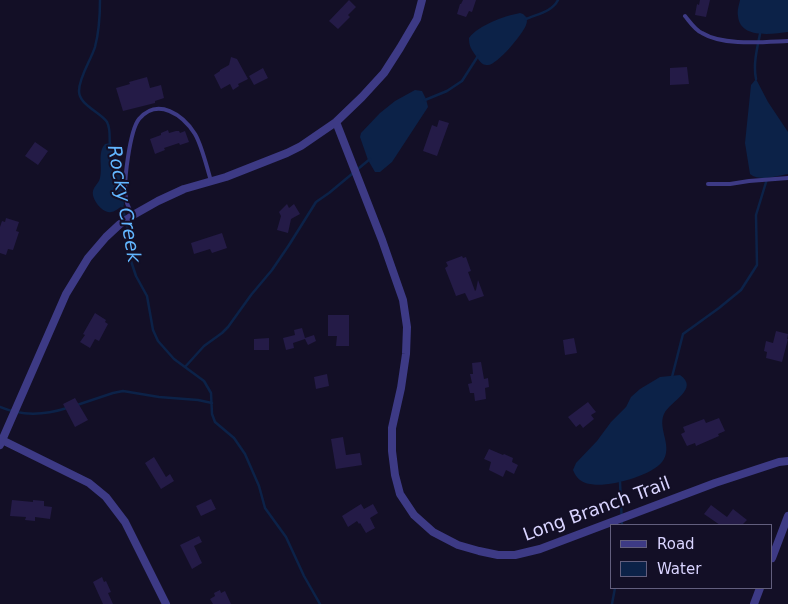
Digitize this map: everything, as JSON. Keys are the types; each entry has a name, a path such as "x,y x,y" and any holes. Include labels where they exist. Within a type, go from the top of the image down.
{"street":[{"path":"166,604 124,522 106,497 89,483 1,442 66,294 88,258 106,237 133,215 184,189 262,164 287,153 301,146 336,122 384,73 417,19 422,0"},
{"name":"Long Branch Trail","path":"336,122 403,300 407,327 406,354 392,428 395,475 400,494 414,515 433,532 458,545 478,551 498,555 515,555 540,549 715,484 779,462 788,461"},
{"path":"773,555 788,516"},
{"path":"754,604 760,589"}],"lane":[{"path":"685,16 699,32 726,42 788,41"},
{"path":"133,215 129,210 126,198 127,161 138,120 150,110 163,108 175,113 187,123 196,136 211,181"},
{"path":"708,184 730,184 788,178"}],"water":[{"path":"740,0 788,0 788,32 766,34 750,32 744,28 738,16"},
{"path":"520,13 527,18 520,35 492,64 482,64 469,43 469,38 473,33 492,22"},
{"path":"756,79 768,102 788,132 788,174 758,178 750,174 745,143 751,85"},
{"path":"415,90 422,91 428,107 392,162 380,172 375,172 368,160 360,137 361,133 380,113 395,101"},
{"path":"105,144 112,144 122,174 124,205 108,212 98,205 93,194 101,174 101,152"},
{"path":"680,375 687,385 682,395 667,409 662,420 666,450 662,462 639,476 607,484 584,483 578,478 573,470 576,463 626,407 631,397 660,377"}],"building":[{"path":"349,0 356,7 348,15 350,17 338,29 329,21"},
{"path":"463,0 476,0 472,12 469,11 466,17 457,14"},
{"path":"700,0 710,0 706,17 695,15 697,4 699,5"},
{"path":"231,57 237,59 248,79 238,84 239,86 233,90 230,84 221,89 214,75 229,65"},
{"path":"687,67 689,84 670,85 670,68"},
{"path":"263,68 268,78 254,85 249,76"},
{"path":"147,77 150,88 161,85 164,98 155,101 155,103 123,111 116,88"},
{"path":"439,120 449,123 437,156 423,151 432,125 437,127"},
{"path":"168,130 169,133 185,131 189,142 164,148 165,150 155,154 150,139"},
{"path":"35,142 48,151 38,165 25,156"},
{"path":"287,204 289,208 294,204 300,214 291,219 288,233 277,230 281,216 279,212"},
{"path":"6,218 19,222 16,231 19,232 13,250 8,249 6,255 0,253 0,227 2,221 5,222"},
{"path":"222,233 227,248 212,253 210,249 194,254 191,243"},
{"path":"462,256 463,258 466,257 471,271 468,272 475,291 478,280 484,296 469,301 465,293 456,296 445,268 448,266 446,262"},
{"path":"95,313 106,320 105,322 108,324 99,341 95,339 90,348 80,342"},
{"path":"328,315 349,315 349,346 336,346 337,336 328,336"},
{"path":"302,328 305,338 314,335 316,341 308,345 305,339 293,343 294,348 286,350 283,338 295,335 294,330"},
{"path":"776,331 788,334 782,362 766,358 767,352 764,351 766,341 773,343"},
{"path":"269,338 269,350 254,350 254,339"},
{"path":"574,338 577,353 565,355 563,340"},
{"path":"481,362 484,379 488,378 489,387 485,388 486,399 475,401 474,393 470,393 468,384 472,383 470,374 473,374 472,363"},
{"path":"327,374 329,386 316,389 314,377"},
{"path":"75,398 88,420 75,427 63,404"},
{"path":"588,402 596,412 591,415 594,419 583,428 580,424 576,427 568,417"},
{"path":"719,418 725,431 718,434 719,436 696,446 695,443 687,446 681,434 685,432 683,427 704,419 706,423"},
{"path":"343,437 346,455 360,453 362,465 336,469 331,439"},
{"path":"489,449 513,458 512,462 518,465 514,474 506,470 503,477 489,470 491,462 484,459"},
{"path":"154,457 166,477 170,474 174,481 161,489 145,463"},
{"path":"211,499 216,509 201,516 196,506"},
{"path":"12,500 44,501 44,506 52,507 50,519 35,517 35,521 25,520 26,517 10,516"},
{"path":"361,504 364,509 373,504 378,513 370,518 375,528 366,533 357,521 348,527 342,516"},
{"path":"711,505 727,517 733,509 747,520 743,524 719,524 704,514"},
{"path":"199,536 202,542 194,546 202,563 192,569 180,545"},
{"path":"102,577 111,592 108,593 113,604 103,604 93,582"},
{"path":"220,590 221,593 225,591 231,604 213,604 210,599 215,596 214,593"}],"waterway":[{"name":"Rocky Creek","path":"100,0 96,41 81,80 79,91 82,100 107,122 110,145"},
{"path":"526,19 548,10 558,0"},
{"path":"756,79 755,62 760,34"},
{"path":"425,100 447,91 462,81 478,56"},
{"path":"185,367 204,346 228,327 272,270 316,202 370,159"},
{"path":"672,377 683,334 741,290 757,265 756,215 767,179"},
{"name":"Rocky Creek","path":"122,205 130,239 130,258 136,276 147,296 153,330 158,341 174,359 204,381 211,393 212,414 215,422 234,438 245,454 259,486 265,508 286,537 304,576 320,604"},
{"path":"77,405 123,391 212,403"},
{"path":"0,407 16,412 33,414 67,408"},
{"path":"620,482 622,524"},
{"path":"612,604 615,589"}]}
